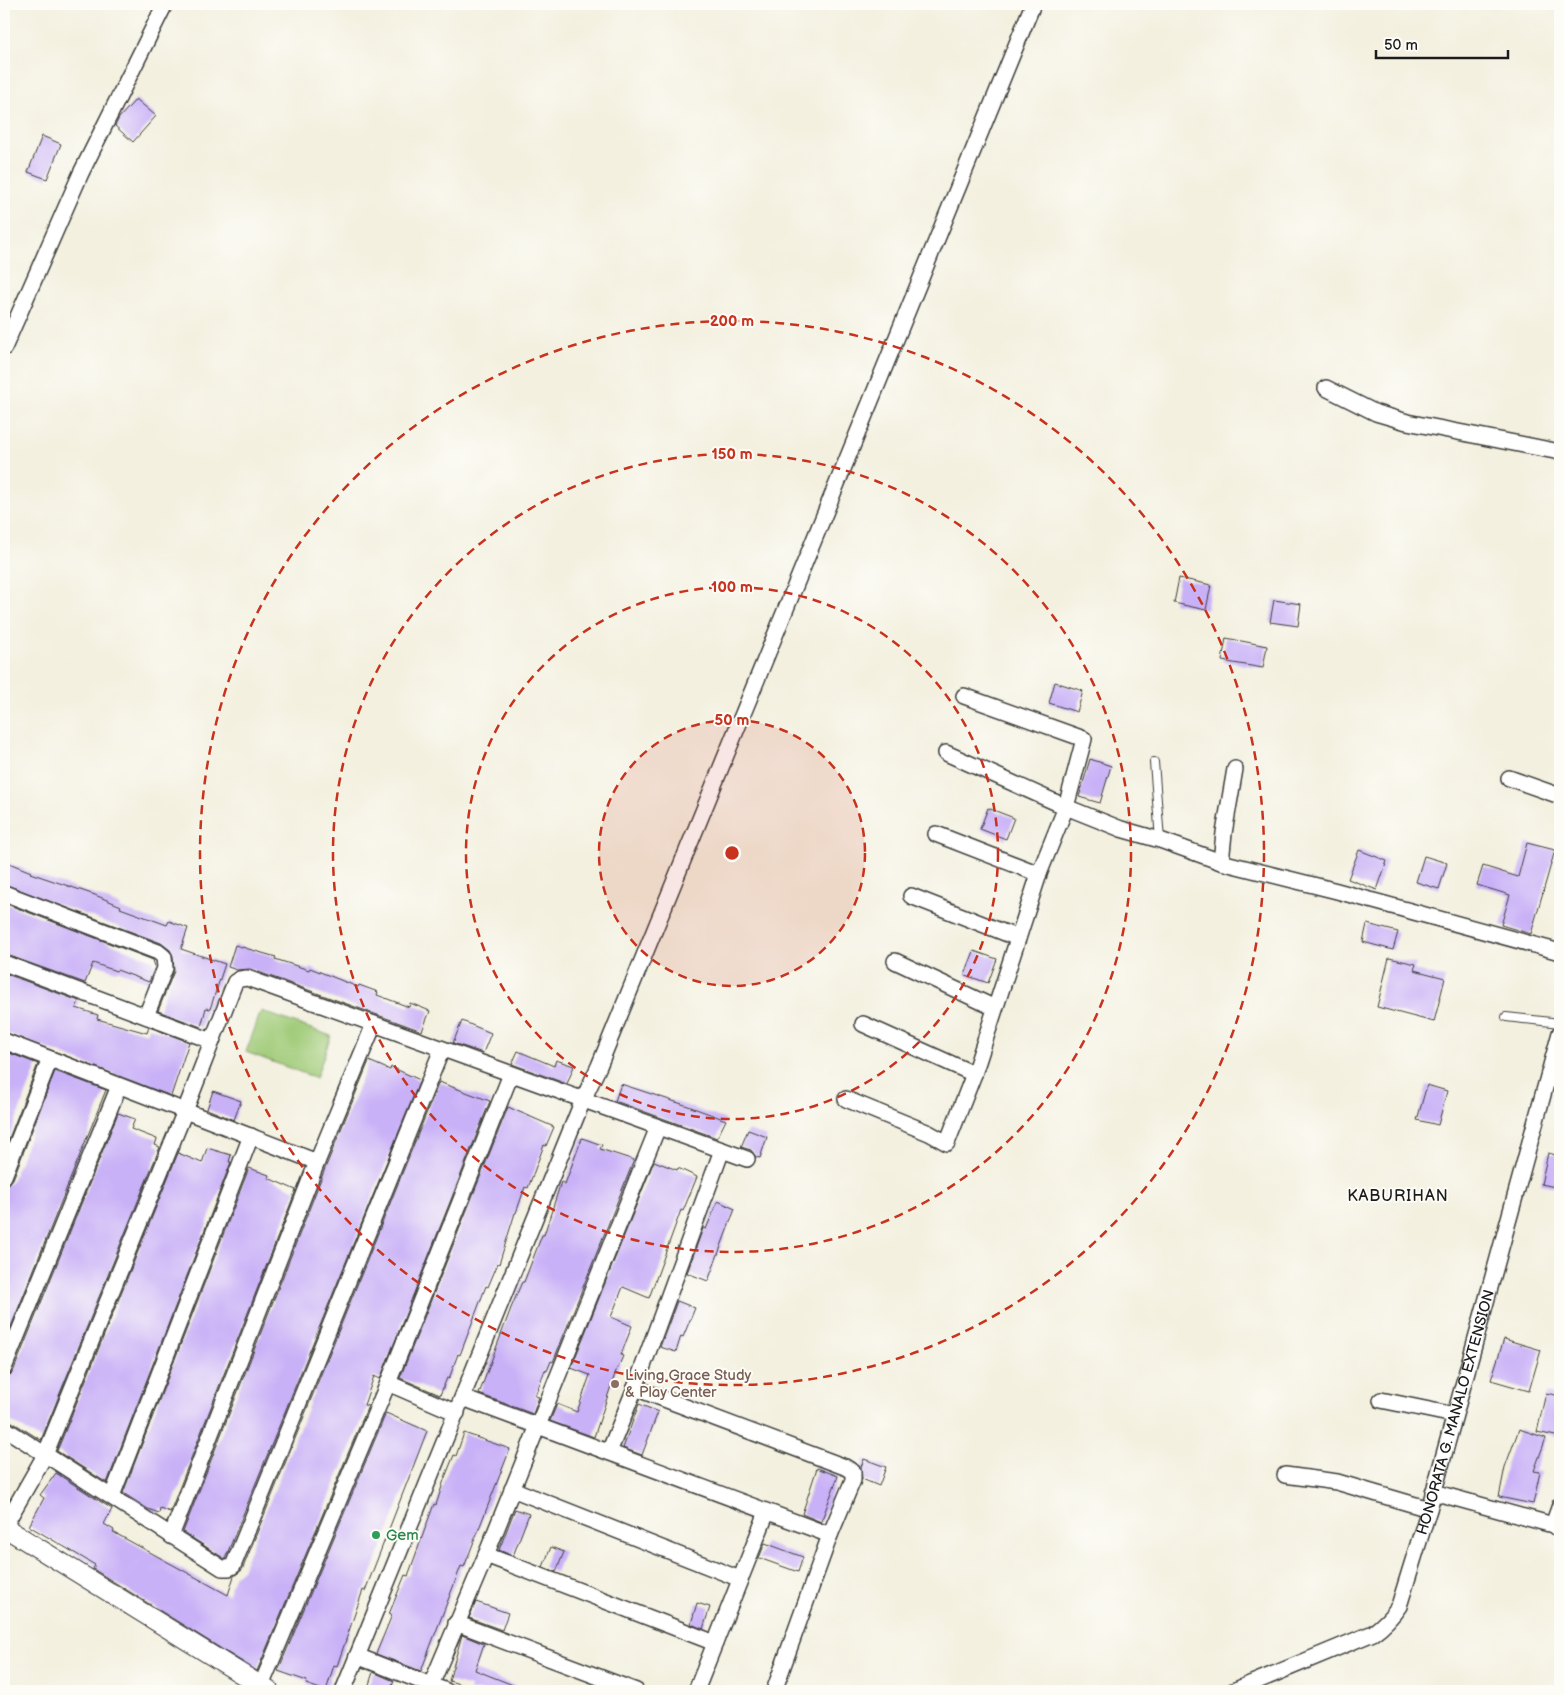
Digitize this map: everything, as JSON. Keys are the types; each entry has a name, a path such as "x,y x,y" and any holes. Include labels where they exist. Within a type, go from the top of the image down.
{"street":[{"path":"4,348 81,173 165,4"},
{"path":"343,1691 583,1100 599,1066 1033,4"},
{"path":"1326,388 1376,412 1407,422 1560,452"},
{"path":"846,1099 929,1133 947,1143 974,1074 1039,874 1066,807 1084,739 964,696"},
{"path":"946,753 1066,807 1121,829 1160,840 1221,862 1560,952"},
{"path":"1221,862 1235,769"},
{"path":"1509,778 1560,796"},
{"path":"936,834 1039,874"},
{"path":"4,893 158,952 164,958 165,968 146,1016"},
{"path":"911,896 1018,938"},
{"path":"895,962 995,1008"},
{"path":"4,964 212,1041"},
{"path":"511,1074 265,1689 4,1527 45,1455 234,982 240,979 247,978 748,1159"},
{"path":"171,1536 317,1162 374,1024"},
{"path":"864,1024 974,1074"},
{"name":"HONORATA G. MANALO EXTENSION","path":"1233,1691 1357,1640 1383,1626 1392,1618 1399,1606 1434,1492 1560,1033"},
{"path":"4,1041 317,1162"},
{"path":"4,1428 222,1568 233,1566 442,1049"},
{"path":"4,1176 50,1059"},
{"path":"4,1368 119,1086"},
{"path":"430,1685 486,1555 536,1426 658,1127"},
{"path":"112,1496 251,1136"},
{"path":"609,1452 635,1388 722,1150"},
{"path":"388,1383 457,1413"},
{"path":"635,1388 850,1469 853,1472 853,1480 830,1535 774,1691"},
{"path":"463,1398 830,1535"},
{"path":"1381,1400 1454,1415"},
{"path":"1286,1475 1337,1482 1429,1509"},
{"path":"512,1489 740,1579"},
{"path":"1434,1492 1557,1528 1560,1505"},
{"path":"696,1691 767,1512"},
{"path":"486,1555 715,1644"},
{"path":"456,1623 636,1691"},
{"path":"357,1656 446,1691"}],"lane":[{"path":"1154,762 1160,840"},
{"path":"1506,1017 1560,1023"}],"green space":[{"path":"261,1011 331,1036 316,1078 246,1052"}],"building":[{"path":"136,99 156,116 133,142 115,126 119,118"},
{"path":"42,136 61,144 47,179 28,172"},
{"path":"1179,578 1211,585 1206,610 1174,603"},
{"path":"1274,600 1301,604 1298,626 1270,622"},
{"path":"1226,638 1267,646 1263,668 1222,661"},
{"path":"1055,682 1083,691 1077,712 1049,703"},
{"path":"1090,759 1111,766 1100,803 1079,797"},
{"path":"988,808 1014,818 1006,839 980,829"},
{"path":"1527,843 1555,850 1531,934 1501,925 1510,895 1477,885 1483,866 1518,877"},
{"path":"1359,850 1387,861 1377,890 1348,879"},
{"path":"1424,856 1447,863 1439,889 1416,882"},
{"path":"9,863 30,873 95,895 121,906 120,908 167,925 169,921 188,928 181,949 225,964 210,1009 206,1008 201,1027 158,1011 174,971 173,956 170,950 161,943 4,884"},
{"path":"4,903 153,960 155,967 149,982 93,963 85,983 4,954"},
{"path":"1367,924 1398,932 1393,950 1363,942"},
{"path":"235,945 276,957 275,959 309,970 310,968 358,987 359,985 378,992 377,995 409,1007 410,1003 430,1011 422,1031 250,969 237,970 228,967"},
{"path":"974,951 997,959 988,983 965,975"},
{"path":"1389,958 1416,964 1414,970 1445,978 1434,1022 1377,1007"},
{"path":"4,973 79,1001 76,1008 98,1015 97,1019 147,1033 149,1027 189,1042 171,1096 4,1032"},
{"path":"462,1021 491,1033 483,1053 453,1043"},
{"path":"4,1051 38,1064 4,1151 4,1092 10,1076 4,1074"},
{"path":"518,1051 554,1066 556,1060 574,1066 567,1084 512,1064"},
{"path":"369,1061 390,1070 391,1067 420,1080 225,1559 183,1532"},
{"path":"55,1071 106,1090 4,1344 4,1185 9,1184 13,1179"},
{"path":"439,1082 490,1101 380,1379 374,1376 364,1405 368,1406 257,1671 93,1569 95,1565 29,1526 44,1498 40,1495 56,1473 112,1509 104,1524 114,1530 113,1532 228,1595 234,1576 242,1570"},
{"path":"621,1084 726,1120 717,1138 615,1101"},
{"path":"1427,1085 1447,1091 1438,1125 1417,1120"},
{"path":"213,1091 241,1101 234,1120 207,1109"},
{"path":"508,1107 554,1127 546,1146 544,1145 528,1188 525,1187 499,1264 488,1287 486,1286 460,1355 458,1354 449,1379 447,1378 440,1395 400,1378"},
{"path":"118,1113 135,1119 131,1129 157,1139 155,1145 160,1147 41,1440 9,1420 4,1419 4,1377 9,1376 13,1372"},
{"path":"748,1130 767,1137 760,1158 756,1157 751,1150 741,1147"},
{"path":"582,1138 602,1145 600,1149 634,1160 553,1362 551,1361 547,1371 545,1370 535,1396 539,1397 533,1414 479,1394 511,1308 522,1282 524,1282 542,1235 544,1235 561,1182 565,1184"},
{"path":"207,1148 231,1155 229,1162 231,1162 107,1483 57,1451 178,1153 202,1163"},
{"path":"1548,1153 1560,1156 1560,1188 1541,1184"},
{"path":"654,1161 677,1170 678,1168 697,1177 683,1211 681,1210 649,1298 623,1287 611,1317 632,1326 594,1437 550,1421 557,1404 577,1412 590,1375 571,1368"},
{"path":"249,1168 269,1175 268,1178 296,1190 170,1512 160,1508 159,1513 148,1509 123,1493"},
{"path":"718,1201 735,1209 708,1281 687,1273 703,1228 706,1229"},
{"path":"677,1301 695,1308 683,1337 681,1336 676,1352 660,1347"},
{"path":"1504,1339 1541,1350 1529,1391 1491,1380"},
{"path":"1546,1393 1560,1396 1560,1437 1537,1432"},
{"path":"639,1404 658,1412 642,1455 623,1448"},
{"path":"386,1413 427,1431 365,1591 363,1590 337,1666 334,1665 326,1691 306,1684 307,1681 278,1671"},
{"path":"1519,1429 1546,1438 1534,1471 1540,1472 1533,1504 1499,1497 1505,1467"},
{"path":"464,1433 510,1449 464,1567 461,1566 421,1671 376,1654 392,1615 389,1614 405,1575 408,1576 434,1504 436,1505 444,1480 454,1455 456,1456"},
{"path":"864,1459 886,1467 879,1486 862,1479 861,1467"},
{"path":"817,1468 838,1476 821,1522 802,1514"},
{"path":"515,1509 529,1514 513,1556 499,1550"},
{"path":"765,1543 803,1557 798,1572 759,1558"},
{"path":"551,1547 564,1552 556,1572 543,1567"},
{"path":"476,1602 508,1613 502,1630 469,1618"},
{"path":"697,1603 710,1607 703,1629 691,1624"},
{"path":"462,1635 484,1644 475,1670 528,1691 469,1691 470,1687 449,1681"},
{"path":"373,1672 394,1681 390,1691 367,1691"}],"place":[{"name":"Living Grace Study & Play Center","path":"615,1384"},
{"name":"Gem","path":"376,1535"}],"district":[{"name":"KABURIHAN","path":"1398,1195"}]}
